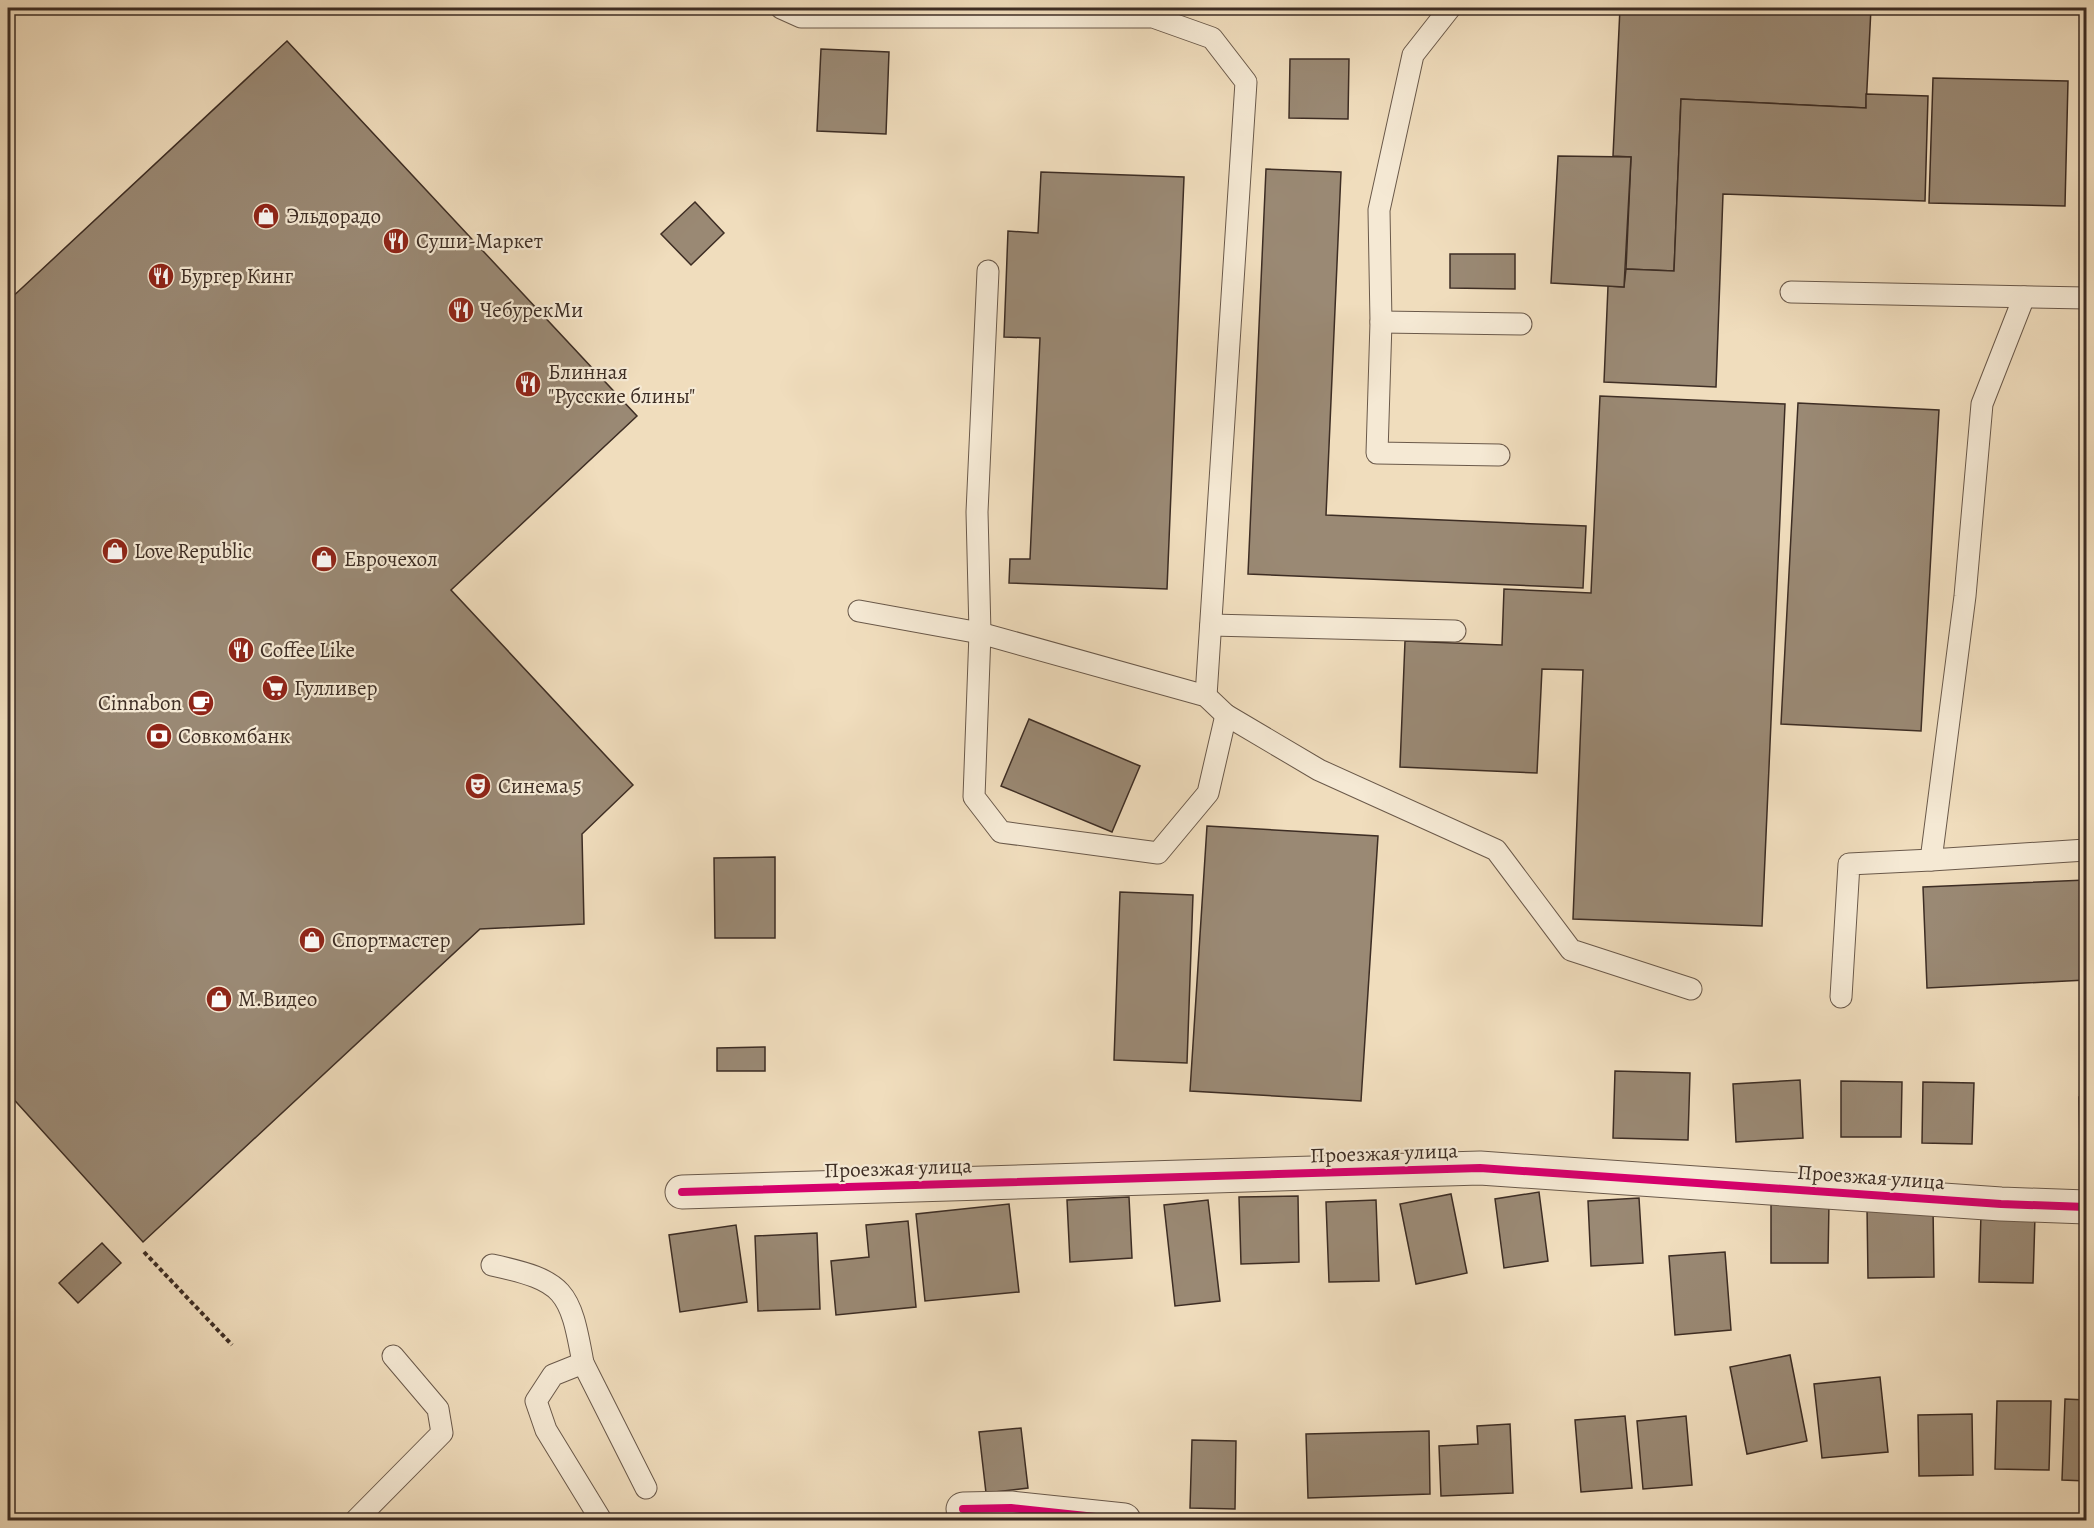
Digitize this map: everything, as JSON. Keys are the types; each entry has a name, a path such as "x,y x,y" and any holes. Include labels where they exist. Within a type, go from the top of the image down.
{"street":[{"name":"Проезжая улица","path":"682,1192 1480,1168 1989,1204 2086,1207"},
{"path":"963,1509 1011,1508 1124,1521"}],"lane":[{"path":"782,8 801,17 1153,17 1212,38 1246,82 1206,696"},
{"path":"1450,8 1413,55 1379,210 1380,322 1377,453 1499,455"},
{"path":"988,272 976,512 980,633 974,797 1001,832 1158,853 1208,793 1226,715"},
{"path":"1791,292 2086,298"},
{"path":"1930,860 1965,596 1982,404 2024,297"},
{"path":"1380,322 1521,324"},
{"path":"860,611 980,633 1206,696 1226,715 1319,770 1496,850 1571,950 1691,989"},
{"path":"1211,625 1455,631"},
{"path":"1841,997 1849,864 2086,850"},
{"path":"492,1265 534,1274 557,1289 569,1303 583,1363 646,1488"},
{"path":"356,1521 442,1433 438,1409 393,1356"},
{"path":"583,1363 553,1375 536,1401 546,1430 601,1521"}],"path":[{"path":"144,1252 232,1345"}],"building":[{"path":"1620,8 1871,8 1866,108 1681,99 1674,271 1626,269 1631,157 1613,156"},
{"name":"Гулливер","path":"287,41 637,416 451,590 633,785 582,834 584,924 480,929 143,1242 8,1093 8,919 12,915 8,911 8,301"},
{"path":"821,49 889,52 886,134 817,131"},
{"path":"1290,59 1349,59 1348,119 1289,118"},
{"path":"1933,78 2068,81 2065,206 1929,203"},
{"path":"1866,94 1928,96 1925,201 1723,194 1716,387 1604,382 1608,286 1624,287 1626,269 1674,271 1681,99 1866,108"},
{"path":"1558,156 1631,157 1624,287 1551,283"},
{"path":"1266,169 1341,172 1326,515 1586,526 1583,588 1248,574"},
{"path":"1041,172 1184,177 1167,589 1009,583 1010,559 1030,559 1040,338 1004,337 1008,231 1038,233"},
{"path":"695,202 724,233 691,265 661,234"},
{"path":"1450,254 1515,254 1515,289 1450,288"},
{"path":"2086,347 2086,435 2084,435"},
{"path":"1600,396 1785,404 1762,926 1573,919 1583,670 1542,669 1537,773 1400,767 1405,641 1502,645 1504,589 1591,593"},
{"path":"1798,403 1939,410 1921,731 1781,724"},
{"path":"1029,719 1140,766 1112,832 1001,786"},
{"path":"1207,826 1378,836 1361,1101 1190,1091"},
{"path":"775,857 775,938 715,938 714,858"},
{"path":"2086,880 2086,980 1927,988 1923,887"},
{"path":"1120,892 1193,895 1187,1063 1114,1060"},
{"path":"765,1047 765,1071 717,1071 717,1048"},
{"path":"1615,1071 1690,1073 1688,1140 1613,1138"},
{"path":"1800,1080 1803,1138 1736,1142 1733,1084"},
{"path":"1841,1081 1902,1082 1901,1137 1841,1137"},
{"path":"1923,1082 1974,1083 1972,1144 1922,1143"},
{"path":"2079,1097 2086,1097 2086,1149 2080,1149"},
{"path":"1539,1192 1548,1261 1504,1268 1495,1199"},
{"path":"1451,1194 1467,1273 1416,1284 1400,1204"},
{"path":"1298,1196 1299,1262 1241,1264 1239,1197"},
{"path":"1129,1197 1132,1258 1070,1262 1067,1200"},
{"path":"1639,1198 1643,1263 1591,1266 1588,1201"},
{"path":"1208,1200 1220,1301 1175,1306 1164,1205"},
{"path":"1376,1200 1379,1281 1329,1282 1326,1202"},
{"path":"1771,1202 1829,1202 1828,1263 1771,1263"},
{"path":"1009,1204 1019,1292 925,1301 916,1214"},
{"path":"1867,1207 1933,1207 1934,1277 1868,1278"},
{"path":"1981,1214 2035,1216 2033,1283 1979,1282"},
{"path":"908,1221 916,1307 836,1315 831,1261 869,1257 866,1225"},
{"path":"736,1225 747,1302 680,1312 669,1235"},
{"path":"2082,1225 2086,1225 2086,1294 2082,1294"},
{"path":"817,1233 820,1309 758,1311 755,1236"},
{"path":"102,1243 121,1263 78,1303 59,1283"},
{"path":"1725,1252 1731,1330 1675,1335 1669,1256"},
{"path":"1790,1355 1807,1441 1747,1454 1730,1367"},
{"path":"1880,1377 1888,1452 1822,1458 1814,1384"},
{"path":"2065,1399 2086,1400 2086,1481 2062,1480"},
{"path":"1997,1401 2051,1401 2049,1470 1995,1469"},
{"path":"1972,1414 1973,1475 1919,1476 1918,1415"},
{"path":"1625,1416 1632,1488 1581,1492 1575,1420"},
{"path":"1686,1416 1692,1485 1643,1489 1637,1421"},
{"path":"1510,1424 1513,1493 1441,1496 1439,1446 1478,1444 1477,1426"},
{"path":"1021,1428 1028,1488 986,1493 979,1432"},
{"path":"1429,1431 1430,1494 1308,1498 1306,1434"},
{"path":"1192,1440 1236,1441 1235,1509 1190,1508"}],"cycle path":[{"path":"682,1192 1480,1168 2001,1204 2086,1207"},
{"path":"963,1509 1011,1508 1124,1520"}],"place":[{"name":"Эльдорадо","path":"266,216"},
{"name":"Суши-Маркет","path":"396,241"},
{"name":"Бургер Кинг","path":"161,276"},
{"name":"ЧебурекМи","path":"461,310"},
{"name":"Блинная \"Русские блины\"","path":"528,384"},
{"name":"Love Republic","path":"115,551"},
{"name":"Еврочехол","path":"324,559"},
{"name":"Coffee Like","path":"241,650"},
{"name":"Гулливер","path":"275,688"},
{"name":"Cinnabon","path":"201,703"},
{"name":"Совкомбанк","path":"159,736"},
{"name":"Синема 5","path":"478,786"},
{"name":"Спортмастер","path":"312,940"},
{"name":"М.Видео","path":"219,999"}]}
